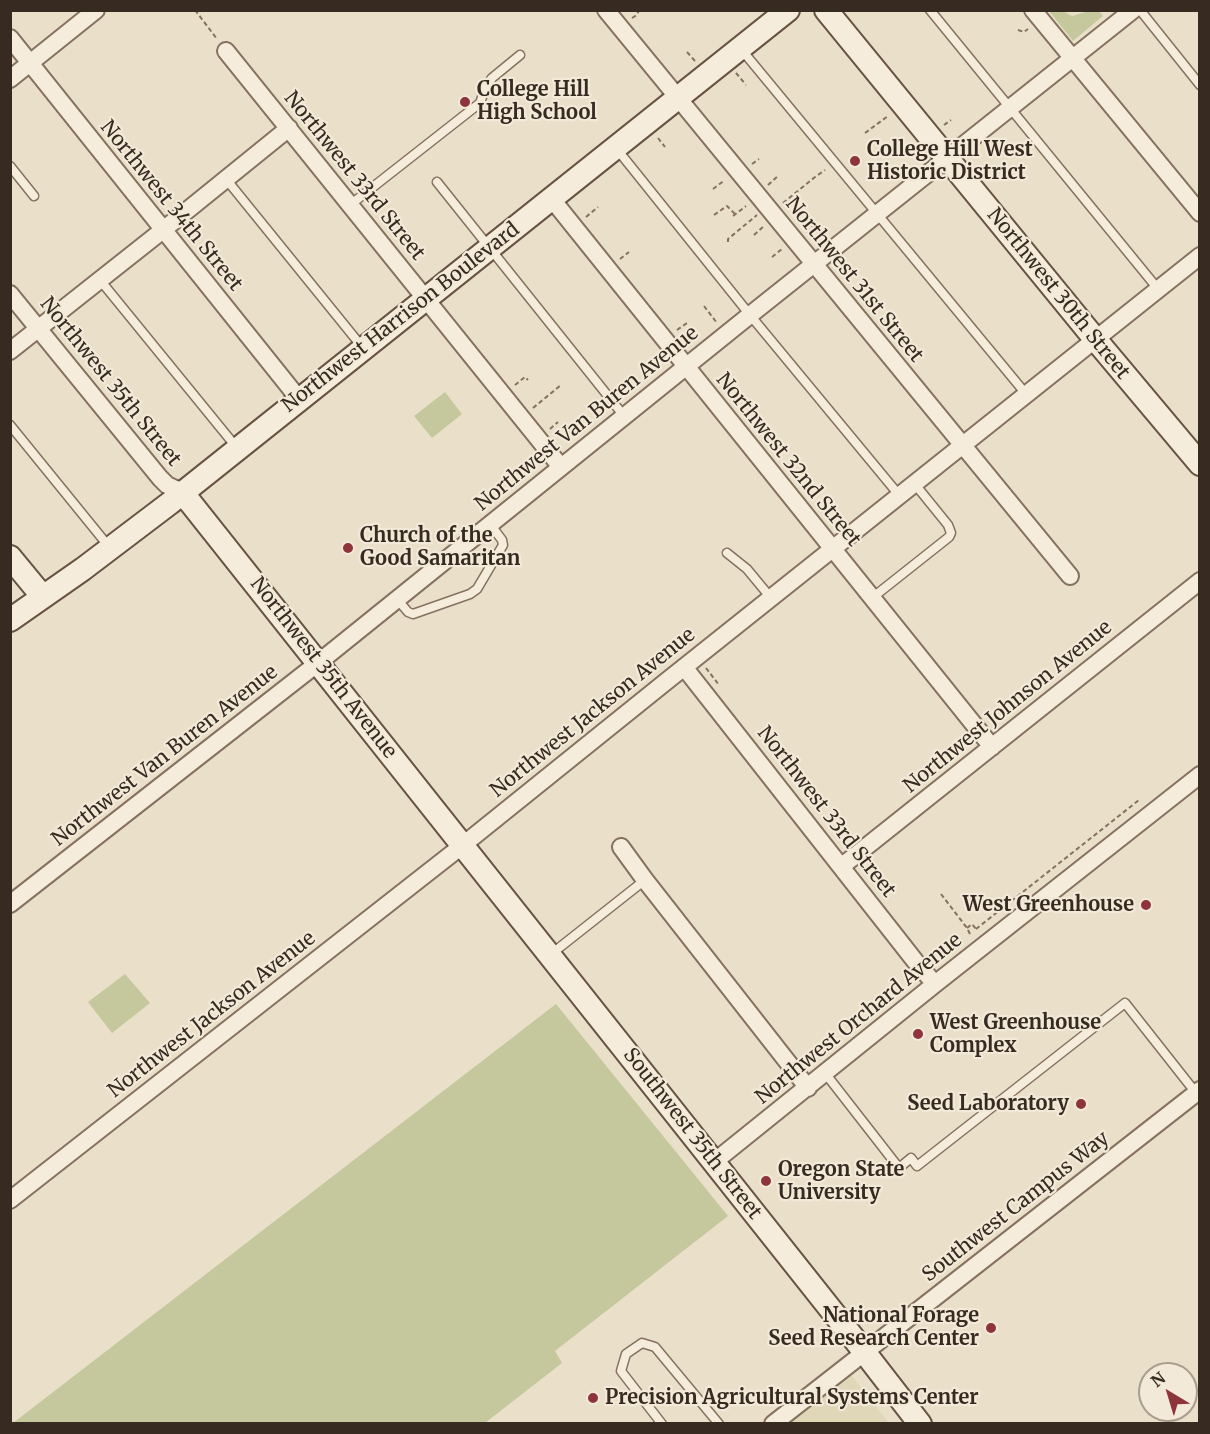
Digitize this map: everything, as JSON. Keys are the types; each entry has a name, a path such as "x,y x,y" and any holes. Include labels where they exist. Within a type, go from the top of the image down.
{"main road":[{"name":"Northwest Harrison Boulevard","path":"10,620 83,569 182,492 788,10"},
{"name":"Northwest 30th Street","path":"826,10 1200,464"},
{"name":"Northwest 35th Avenue","path":"182,492 463,845"},
{"path":"10,557 43,597"},
{"name":"Southwest 35th Street","path":"463,845 920,1424"}],"street":[{"name":"Northwest 31st Street","path":"606,10 678,99 765,218 814,264 1070,576"},
{"name":"Northwest Van Buren Avenue","path":"10,904 318,663 1133,10"},
{"path":"10,79 93,11"},
{"path":"1032,19 1073,59 1200,213"},
{"name":"Northwest 34th Street","path":"10,38 299,399"},
{"name":"Northwest 33rd Street","path":"226,51 561,467"},
{"path":"10,351 289,128"},
{"name":"Northwest 32nd Street","path":"551,198 992,747"},
{"name":"Northwest Jackson Avenue","path":"10,1200 463,845 1200,256"},
{"name":"Northwest 35th Street","path":"10,294 160,478 167,485 182,492"},
{"name":"Northwest Johnson Avenue","path":"842,866 1200,581"},
{"name":"Northwest 33rd Street","path":"690,662 842,866 935,984"},
{"name":"Northwest Orchard Avenue","path":"714,1162 935,984 1200,776"},
{"path":"621,847 808,1088"},
{"name":"Southwest Campus Way","path":"773,1424 1198,1091"}],"lane":[{"path":"930,10 1158,289"},
{"path":"1140,10 1200,85"},
{"path":"740,48 1026,394"},
{"path":"351,205 480,103 492,78 520,55"},
{"path":"615,148 899,495"},
{"path":"10,166 34,196"},
{"path":"226,179 363,348"},
{"path":"437,182 624,416"},
{"path":"100,280 237,448"},
{"path":"10,425 110,548"},
{"path":"872,598 949,537 951,533 948,525 914,483"},
{"path":"397,599 408,612 413,614 470,594 477,589 503,545 490,524"},
{"path":"727,553 747,569 771,598"},
{"path":"550,955 645,880"},
{"path":"825,1073 898,1168 911,1158 917,1166 1125,1004 1198,1091"},
{"path":"663,1424 621,1371 626,1354 642,1343 655,1347 717,1421"}],"path":[{"path":"195,10 226,51"},
{"path":"632,18 639,10"},
{"path":"1018,30 1024,32 1032,19"},
{"path":"687,52 697,63"},
{"path":"736,73 746,85"},
{"path":"865,133 892,112"},
{"path":"656,136 665,147"},
{"path":"751,165 759,159"},
{"path":"728,242 728,239 765,218 825,170"},
{"path":"768,184 779,175"},
{"path":"713,189 727,178"},
{"path":"714,215 727,206 734,215 748,204"},
{"path":"586,217 598,207"},
{"path":"754,235 765,218"},
{"path":"704,306 719,325"},
{"path":"677,331 687,323"},
{"path":"503,394 525,377 528,381"},
{"path":"521,417 561,385"},
{"path":"582,417 590,427"},
{"path":"690,662 724,692"},
{"path":"976,929 1139,800"},
{"path":"941,894 967,928 970,934 969,943 974,939"},
{"path":"967,928 972,924 980,934"}],"shaded area":[{"path":"851,1375 889,1423 787,1423"}],"green space":[{"path":"1049,11 1063,11 1072,16 1089,11 1099,11 1103,16 1073,41"},
{"path":"445,392 462,414 432,438 414,416"},
{"path":"125,974 150,1003 112,1033 88,1002"},
{"path":"556,1004 728,1216 555,1351 562,1363 485,1423 13,1423"}],"place":[{"name":"College Hill High School","path":"465,102"},
{"name":"College Hill West Historic District","path":"855,161"},
{"name":"Church of the Good Samaritan","path":"348,548"},
{"name":"West Greenhouse","path":"1146,905"},
{"name":"West Greenhouse Complex","path":"918,1034"},
{"name":"Seed Laboratory","path":"1081,1104"},
{"name":"Oregon State University","path":"766,1181"},
{"name":"National Forage Seed Research Center","path":"991,1328"},
{"name":"Precision Agricultural Systems Center","path":"593,1398"}]}
